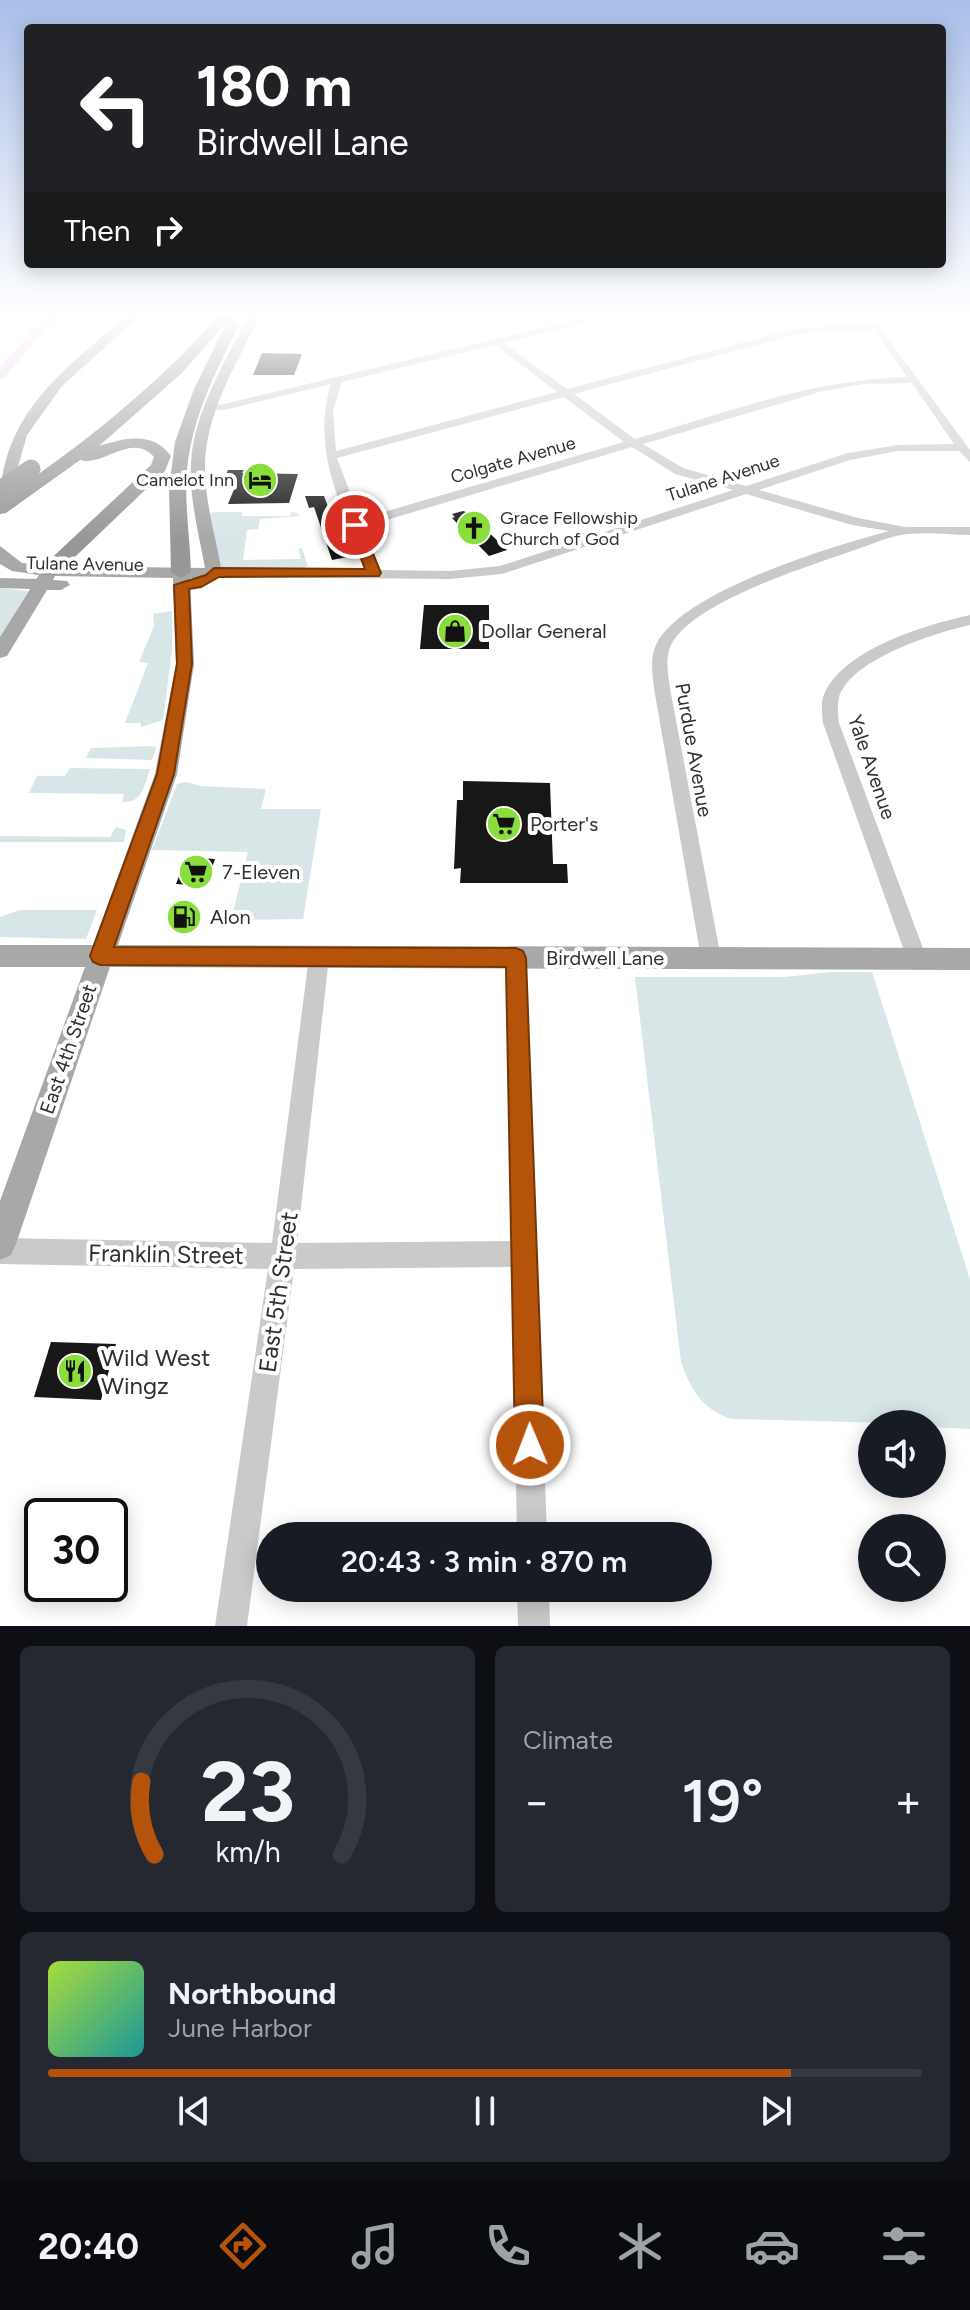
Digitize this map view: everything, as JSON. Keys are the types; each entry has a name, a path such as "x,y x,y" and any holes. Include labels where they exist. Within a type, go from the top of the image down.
{"highway":[{"path":"0,490 132,390"},
{"path":"0,509 64,465 154,390"},
{"path":"181,578 180,464 187,429 203,390"},
{"path":"45,578 84,535 159,467 163,456 151,446 127,444 64,465"}],"main road":[{"path":"0,502 20,435 52,390"},
{"path":"214,573 198,465 211,407 219,390"},
{"name":"Tulane Avenue","path":"0,551 5,560 45,578"},
{"name":"Tulane Avenue","path":"0,583 45,578 181,578 196,584 214,573"},
{"path":"0,652 45,578"},
{"name":"East 4th Street","path":"0,1244 166,774 185,664 181,578"},
{"name":"Birdwell Lane","path":"0,956 970,959"}],"street":[{"path":"211,407 224,407 294,390"},
{"path":"335,390 328,411 330,456 374,573"},
{"path":"561,390 634,444 679,471 857,522 907,530"},
{"path":"330,456 582,390"},
{"name":"Colgate Avenue","path":"355,525 816,390"},
{"path":"922,390 966,452"},
{"name":"Tulane Avenue","path":"214,573 450,575 502,570 863,453 898,448 966,452"},
{"name":"Purdue Avenue","path":"711,958 663,694 660,666 663,646 672,631 708,603 866,542 907,530 970,531"},
{"name":"Yale Avenue","path":"917,959 831,723 829,706 832,694 843,678 860,663 946,625 970,620"},
{"name":"East 5th Street","path":"231,1626 283,1256 319,957"},
{"path":"516,958 532,1522"},
{"name":"Franklin Street","path":"0,1251 283,1256 525,1254"},
{"path":"533,1602 534,1626"}],"shaded area":[{"path":"242,512 242,516 290,516 292,512 297,513 300,516 260,519 258,529 247,530 243,560 301,559 298,549 302,548 308,566 302,570 220,568 208,514"},
{"path":"0,588 28,591 0,638"},
{"path":"172,611 172,651 163,720 141,727 141,723 125,723 148,663 139,662 154,626 153,614"},
{"path":"91,748 156,748 152,760 86,758"},
{"path":"70,768 150,769 142,792 129,802 122,802 124,794 29,793 37,776 65,776"},
{"path":"186,782 201,786 266,789 261,809 321,809 303,919 231,920 248,852 152,850 177,784"},
{"path":"116,827 126,830 124,842 0,842 0,836 110,837"},
{"path":"19,910 97,910 86,939 0,937 0,917"},
{"path":"872,972 970,1279 970,1429 946,1428 946,1410 858,1410 858,1422 731,1419 705,1404 689,1381 681,1362 635,977 784,977"}],"building":[{"path":"228,470 298,474 289,503 228,504 235,487 221,487"},
{"path":"305,496 324,496 347,557 332,560 314,507 309,508"},
{"name":"Grace Fellowship Church of God","path":"469,513 507,550 489,556 452,518 455,517 452,514"},
{"name":"Dollar General","path":"424,605 489,605 489,649 420,649"},
{"name":"Porter's","path":"463,781 550,783 553,864 567,864 568,883 460,883 461,868 454,869 457,800 463,800"},
{"name":"7-Eleven","path":"186,857 215,859 206,886 176,884"},
{"name":"Wild West Wingz","path":"51,1342 116,1344 101,1400 34,1397"}],"place":[{"name":"Camelot Inn","path":"260,480"},
{"name":"Grace Fellowship Church of God","path":"474,528"},
{"name":"Dollar General","path":"455,631"},
{"name":"Porter's","path":"504,824"},
{"name":"7-Eleven","path":"196,872"},
{"name":"Alon","path":"184,917"},
{"name":"Wild West Wingz","path":"75,1371"}],"route":[{"path":"355,525 374,573 214,573 196,584 181,585 185,664 166,774 100,956 516,958 530,1445"}]}
